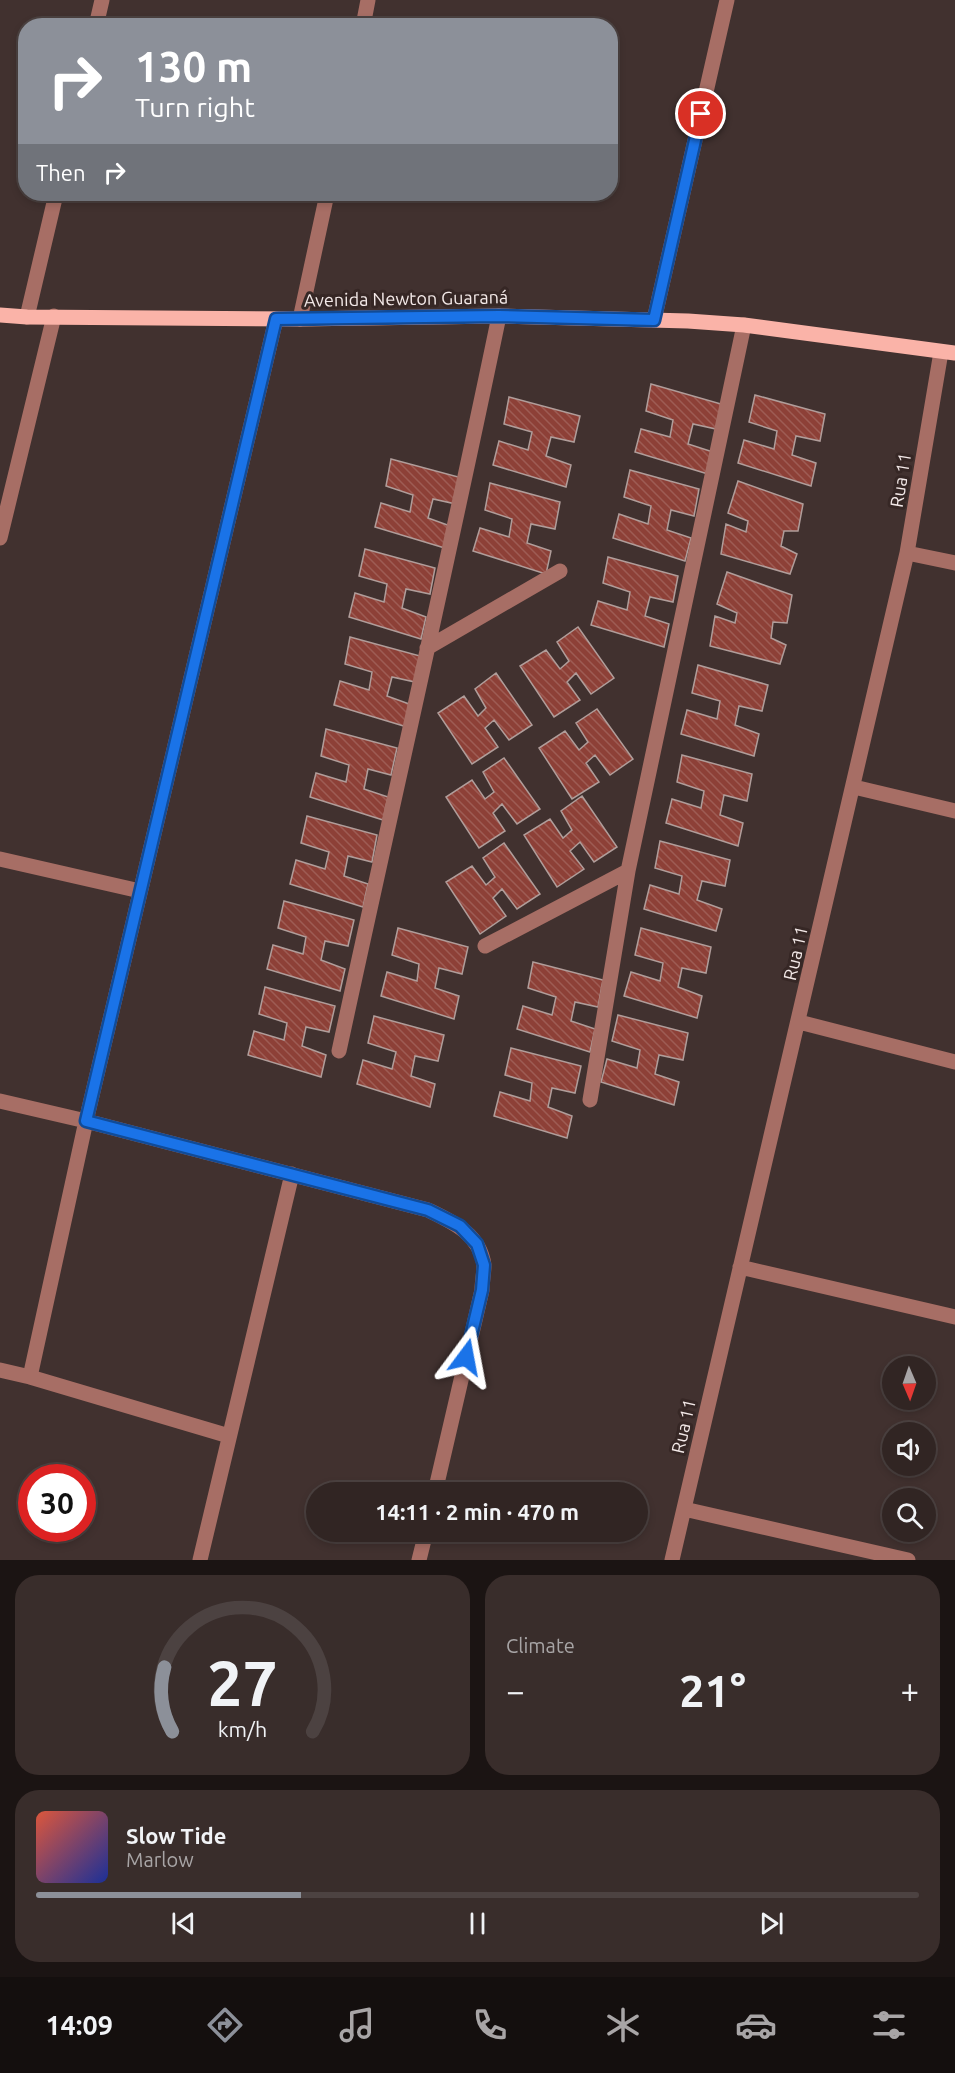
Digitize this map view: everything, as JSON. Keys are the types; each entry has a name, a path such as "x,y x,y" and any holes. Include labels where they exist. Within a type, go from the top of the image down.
{"main road":[{"name":"Avenida Newton Guaraná","path":"0,315 276,319 499,316 654,320 744,325 948,352"}],"street":[{"path":"98,18 102,0"},
{"path":"365,18 368,0"},
{"path":"654,320 727,0"},
{"path":"27,317 54,201"},
{"path":"300,319 325,201"},
{"path":"0,538 54,316"},
{"path":"339,1052 427,648 448,564 499,316"},
{"path":"30,1377 86,1121 276,319"},
{"path":"590,1101 628,871 744,325"},
{"name":"Rua 11","path":"672,1560 854,787 907,553 948,352"},
{"path":"907,553 955,563"},
{"path":"427,648 560,571"},
{"path":"854,787 955,811"},
{"path":"0,859 140,891"},
{"path":"485,946 628,871"},
{"path":"799,1022 955,1062"},
{"path":"0,1101 86,1121 428,1210 460,1226 477,1244 484,1265 482,1290 437,1482"},
{"path":"200,1560 292,1174"},
{"path":"740,1267 955,1317"},
{"path":"0,1370 229,1436"},
{"path":"684,1509 908,1560"},
{"path":"419,1560 424,1542"}],"building":[{"path":"651,384 721,404 716,429 693,424 688,444 713,452 708,474 635,452 641,429 670,437 673,420 646,411"},
{"path":"755,395 825,414 820,441 796,436 792,455 816,463 811,486 738,463 744,440 774,449 777,431 749,422"},
{"path":"509,397 580,416 574,442 551,437 546,456 571,465 566,487 493,465 499,441 528,450 532,432 504,424"},
{"path":"391,459 462,478 456,504 433,499 428,518 453,527 448,549 375,527 381,503 410,512 413,495 386,486"},
{"path":"630,470 699,489 694,516 671,510 667,530 691,538 685,561 613,538 619,514 648,524 651,506 624,497"},
{"path":"738,481 803,504 798,531 784,531 781,546 797,554 790,574 721,554 726,524 746,532 748,521 728,513"},
{"path":"490,483 560,502 555,529 531,524 527,543 551,551 546,574 473,551 480,528 509,537 512,519 485,510"},
{"path":"365,549 435,568 430,594 406,589 402,608 426,617 421,639 349,617 355,593 384,602 387,584 359,576"},
{"path":"608,557 678,576 673,602 650,597 645,616 669,624 664,647 591,625 598,601 627,610 630,592 603,583"},
{"path":"727,572 792,595 787,623 773,622 771,638 786,645 780,664 710,646 715,616 735,623 737,613 717,604"},
{"path":"578,627 614,678 591,694 576,673 567,682 580,700 554,717 520,666 546,650 560,669 569,661 557,642"},
{"path":"350,637 420,656 415,682 392,677 387,696 412,705 407,727 334,705 340,681 369,690 372,672 345,664"},
{"path":"698,665 768,685 762,711 739,706 735,725 759,734 754,756 681,734 687,710 717,719 720,701 692,693"},
{"path":"496,673 532,725 509,740 494,720 485,728 498,747 472,764 438,713 464,696 478,716 486,708 475,689"},
{"path":"597,709 633,759 610,775 595,755 586,763 599,782 572,799 539,748 565,731 579,750 588,742 576,723"},
{"path":"326,729 397,748 391,775 368,769 364,789 388,797 383,820 310,797 316,773 346,782 349,765 321,756"},
{"path":"682,755 752,774 747,801 724,795 720,815 743,823 738,846 666,823 672,799 701,808 704,791 677,782"},
{"path":"504,758 540,809 517,824 502,804 493,813 505,831 479,848 446,797 472,780 485,799 494,792 483,772"},
{"path":"582,796 617,847 594,862 580,842 570,851 584,869 557,887 524,835 550,819 563,838 572,830 561,811"},
{"path":"307,816 377,835 372,862 348,856 344,876 368,884 363,907 290,884 296,860 325,869 329,852 301,843"},
{"path":"660,841 730,860 725,886 702,881 697,900 722,909 716,931 644,909 650,885 679,894 682,876 655,868"},
{"path":"504,843 540,894 517,909 502,889 493,898 506,916 480,934 446,882 472,866 486,885 495,877 483,858"},
{"path":"284,901 354,920 348,946 325,941 321,960 345,969 340,991 267,969 273,945 303,954 306,937 278,928"},
{"path":"398,928 468,947 462,974 439,968 435,988 459,996 454,1019 381,996 387,972 417,981 419,964 392,955"},
{"path":"641,928 711,947 706,973 682,968 678,987 702,996 697,1018 624,996 631,972 660,981 663,963 635,955"},
{"path":"533,962 603,980 598,1007 575,1002 571,1021 595,1029 590,1052 517,1029 523,1006 552,1015 556,997 528,988"},
{"path":"265,987 335,1006 329,1032 306,1027 302,1046 326,1055 321,1077 248,1055 254,1031 284,1040 287,1023 259,1014"},
{"path":"618,1015 688,1033 683,1060 659,1055 655,1074 679,1082 674,1105 601,1082 607,1059 637,1068 640,1050 612,1041"},
{"path":"374,1016 444,1035 438,1061 415,1056 411,1076 435,1084 430,1107 357,1084 363,1060 392,1069 396,1052 368,1043"},
{"path":"511,1048 581,1066 575,1093 552,1088 548,1107 572,1116 567,1138 494,1116 500,1092 530,1101 532,1083 505,1075"}],"route":[{"path":"466,1357 482,1290 484,1265 477,1244 460,1226 428,1210 86,1121 276,319 499,316 654,320 701,114"}]}
